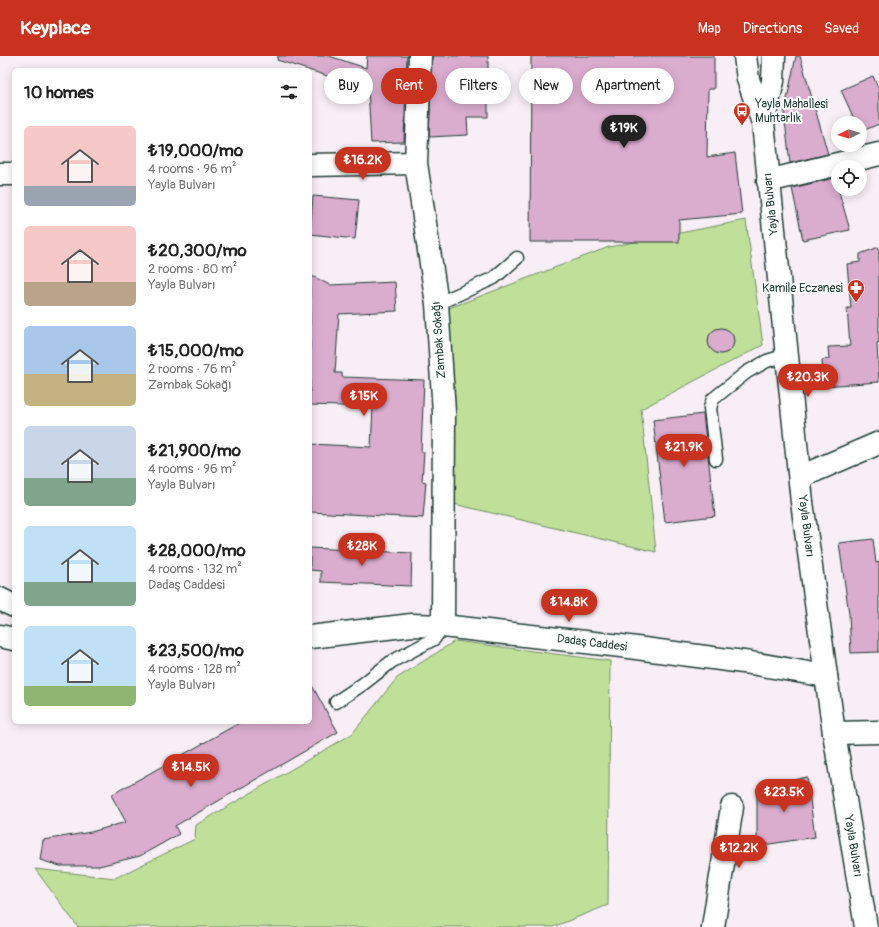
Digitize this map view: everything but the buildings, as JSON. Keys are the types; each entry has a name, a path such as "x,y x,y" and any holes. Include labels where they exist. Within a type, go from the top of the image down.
{"street":[{"name":"Zambak Sokağı","path":"420,56 416,163 437,304 444,412 443,626"},
{"name":"Yayla Bulvarı","path":"745,56 748,79 763,123 786,355 800,477 834,733 866,927"},
{"name":"Yayla Bulvarı","path":"763,123 773,81 774,56"},
{"path":"768,181 879,154"},
{"path":"312,165 416,163"},
{"path":"0,174 12,174"},
{"path":"800,477 879,443"},
{"path":"0,599 12,605"},
{"name":"Dadaş Caddesi","path":"312,637 412,625 443,626 620,646 750,663 826,676"},
{"path":"0,636 12,639"},
{"path":"834,733 879,732"},
{"path":"713,927 732,807"}],"lane":[{"path":"437,304 494,278 517,258"},
{"path":"716,459 710,408 712,399 747,372 767,361 786,355"},
{"path":"336,702 392,662 434,639 443,626"}],"green space":[{"path":"746,220 763,345 641,409 656,552 454,504 444,310 609,247"},
{"path":"455,641 610,661 608,905 553,927 78,927 35,869 115,878 195,839 196,825 352,734 397,678"}],"place":[{"name":"Yayla Mahallesi Muhtarlık","path":"742,126"},
{"name":"Kamile Eczanesi","path":"856,303"}]}
